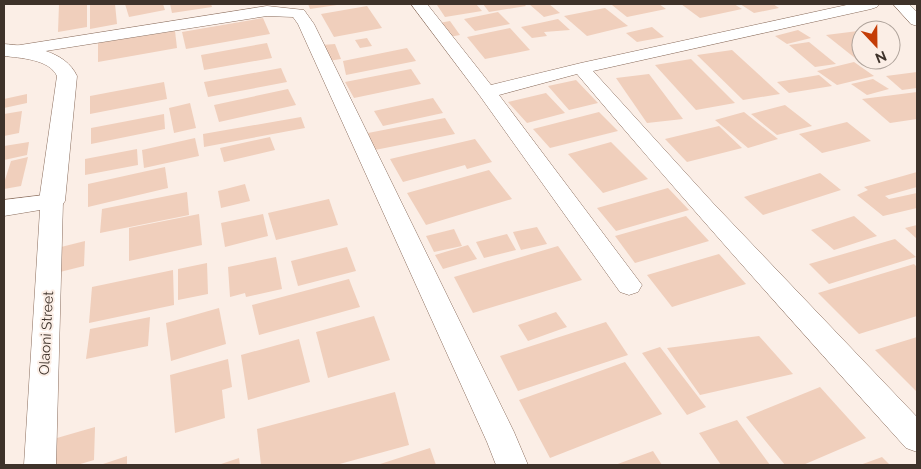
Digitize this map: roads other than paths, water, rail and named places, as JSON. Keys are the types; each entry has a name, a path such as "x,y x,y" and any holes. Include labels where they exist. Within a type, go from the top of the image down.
{"street":[{"path":"419,4 487,92 629,285"},
{"path":"487,92 580,68 871,4"},
{"path":"901,4 917,21"},
{"path":"9,50 266,11 298,13 306,24 512,465"},
{"path":"4,208 52,201 67,76 63,66 52,61 9,50"},
{"path":"580,68 662,164 917,438"},
{"name":"Olaoni Street","path":"40,465 52,201"}]}
